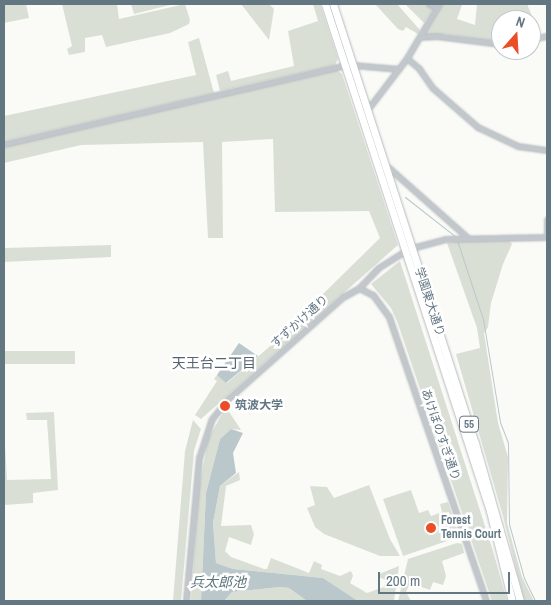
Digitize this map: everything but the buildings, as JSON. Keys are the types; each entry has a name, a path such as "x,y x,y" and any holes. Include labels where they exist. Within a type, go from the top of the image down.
{"main road":[{"name":"学園東大通り","path":"325,4 368,109 490,511 512,601"},
{"name":"学園東大通り","path":"333,4 349,65 494,503 520,601"}],"street":[{"path":"368,109 407,58 438,5 429,4"},
{"path":"420,37 437,36 491,43"},
{"path":"407,58 419,68 433,88 478,127 518,146 547,150"},
{"path":"4,144 349,65 398,69"},
{"path":"384,164 467,237"},
{"path":"409,249 445,239 467,237 547,237 547,220"},
{"name":"すずかけ通り","path":"186,601 198,458 208,427 228,399 344,297 359,288 369,275 409,249"},
{"name":"あけぼのすぎ通り","path":"359,288 373,295 389,317 486,601"}],"shaded area":[{"path":"4,4 26,4 29,18 4,23"},
{"path":"62,4 117,4 119,19 185,4 190,20 189,24 170,33 106,47 102,35 85,38 85,52 69,55 67,49 72,46"},
{"path":"131,4 174,4 134,14"},
{"path":"241,4 269,4 274,9 269,40"},
{"path":"313,4 320,4 338,59 335,65 220,91 216,75 228,71 231,81 294,66 288,31 318,21"},
{"path":"375,4 397,4 420,30 418,34 406,27 403,31 398,29"},
{"path":"405,4 429,4 434,7 424,23"},
{"path":"441,4 462,5 457,19 475,25 477,4 527,4 530,10 491,10 491,41 446,34 427,35 424,33"},
{"path":"199,38 214,93 4,141 4,116 196,75 188,42"},
{"path":"337,70 342,74 398,245 201,419 195,415 217,381 214,379 217,375 227,383 268,348 380,238 369,211 275,212 273,139 222,142 223,238 208,238 203,142 81,145 4,163 4,146"},
{"path":"469,240 509,240 512,244 503,264 491,303 488,327 484,333 498,423 508,457 507,523 522,577 534,601 524,601 503,516 456,354 480,348 477,328 447,243"},
{"path":"111,245 111,257 4,262 4,248"},
{"path":"400,261 493,551 507,601 492,601 397,321 391,308 371,284"},
{"path":"4,351 75,351 75,364 4,364"},
{"path":"226,407 241,430 231,429 220,439 206,493 201,601 191,601 199,489 208,439"},
{"path":"54,412 58,490 33,493 33,503 4,505 4,428 7,480 51,479 47,420 27,420 26,413"},
{"path":"193,420 201,429 194,451 181,601 173,601 185,451"},
{"path":"239,472 240,480 226,486 221,526 251,525 254,534 251,545 229,537 225,551 231,557 264,569 267,569 271,558 309,573 314,561 322,565 321,569 340,576 351,571 353,576 350,583 367,593 384,587 386,580 378,577 379,574 399,566 394,601 358,601 323,578 233,569 216,563 213,523 220,486"},
{"path":"369,485 390,539 400,556 380,556 324,534 315,527 307,508 315,505 310,486 327,487 334,498"},
{"path":"411,490 419,513 428,510 431,516 442,512 440,504 448,502 458,532 456,538 403,556 383,499"},
{"path":"457,543 462,544 464,553 442,561 446,576 443,585 433,582 430,590 410,583 406,592 411,601 398,601 408,559"},
{"path":"280,587 289,588 307,601 224,601 232,592"}],"water":[{"path":"239,343 258,356 226,383 217,375"},
{"name":"兵太郎池","path":"231,429 243,433 233,453 236,473 220,486 213,523 216,563 233,569 323,578 358,601 307,601 289,588 280,587 232,592 224,601 201,601 206,493 220,439"}],"waterway":[{"path":"405,197 455,236"},
{"path":"457,240 483,319 500,422 508,443 509,524 524,578 535,601"}],"place":[{"name":"筑波大学","path":"225,406"},
{"name":"Forest Tennis Court","path":"431,528"}],"district":[{"name":"天王台二丁目","path":"214,363"}]}
